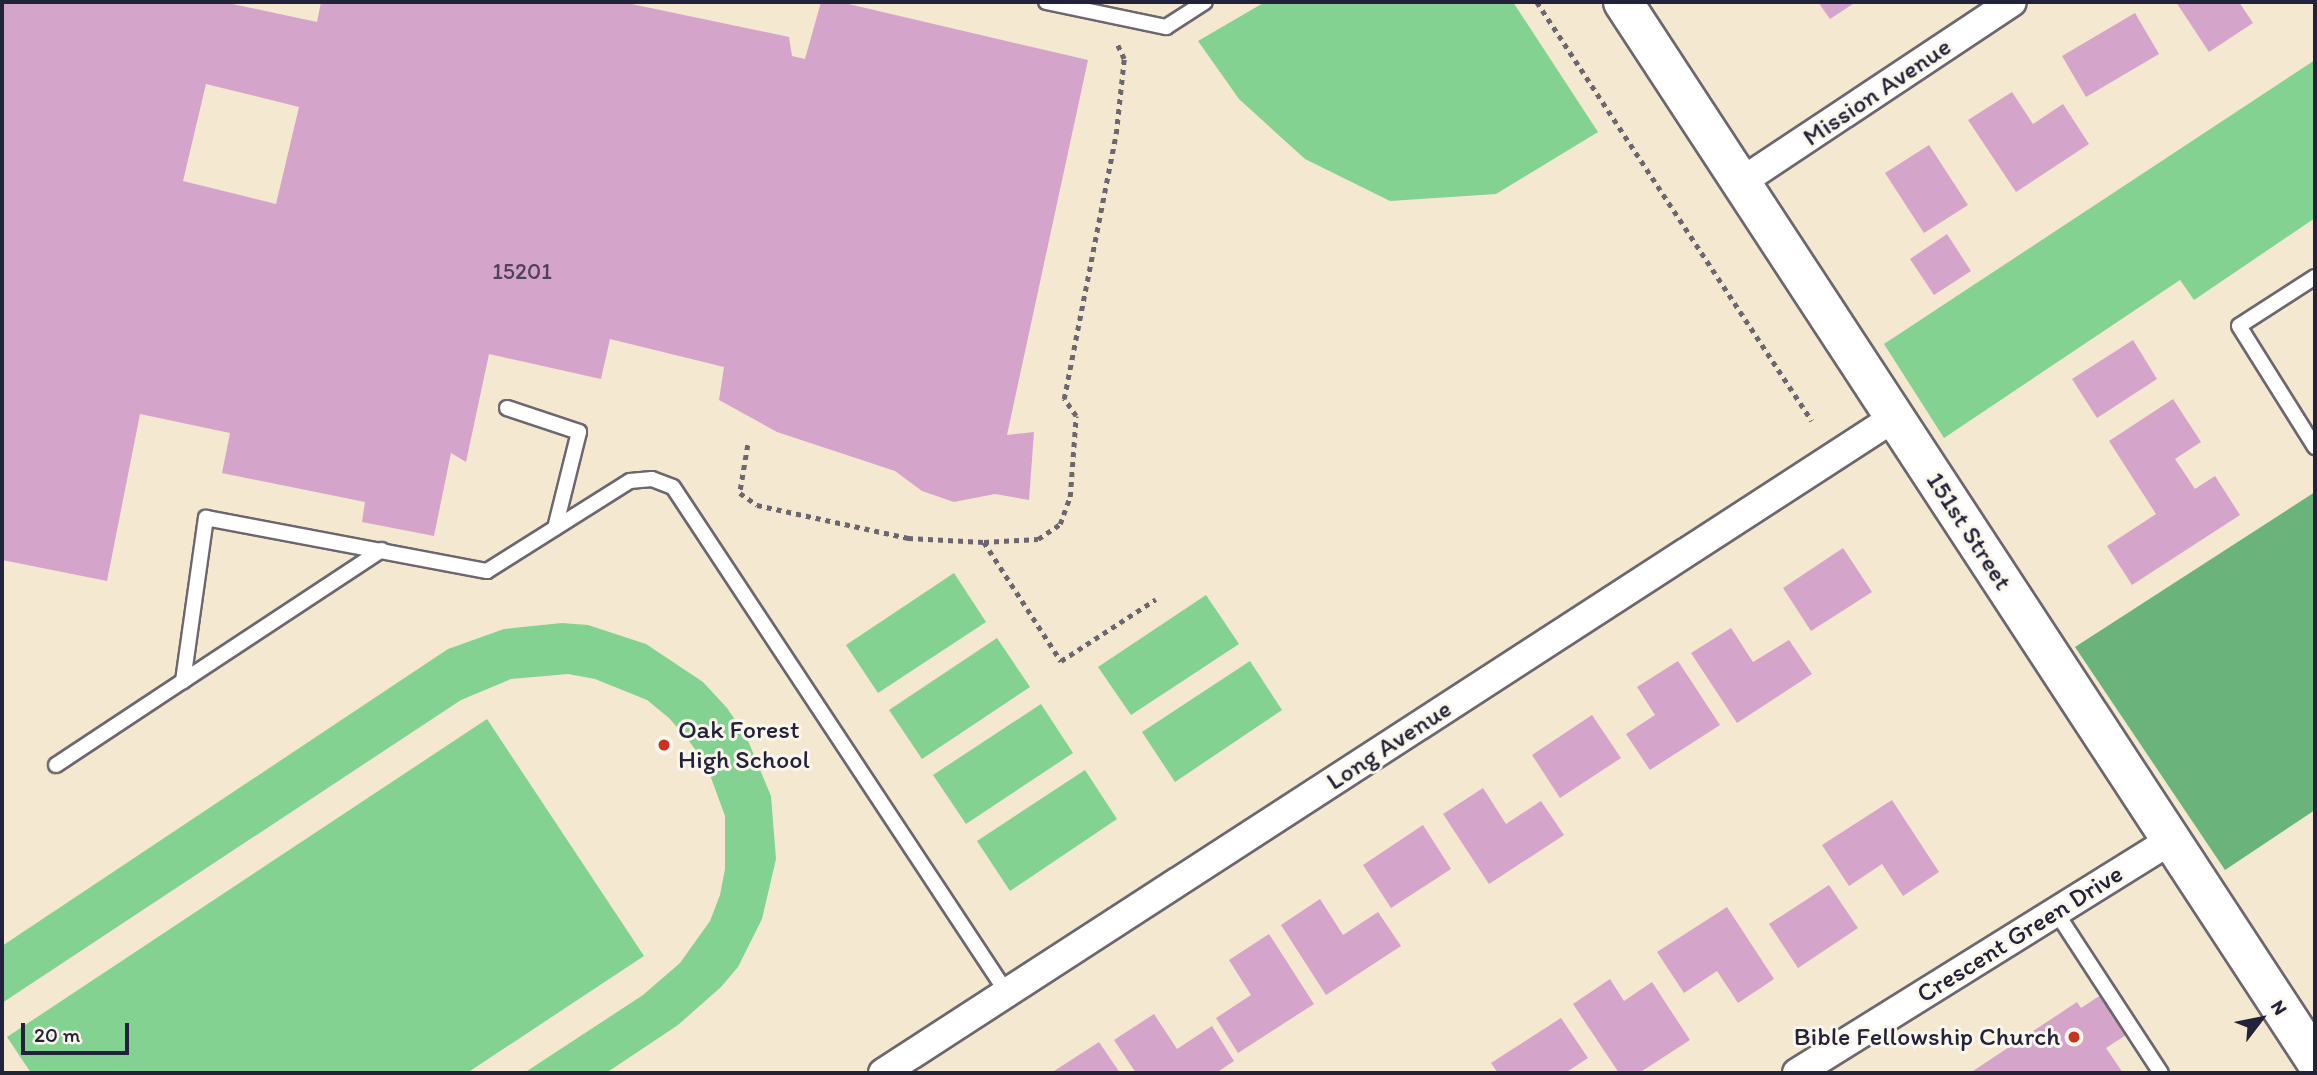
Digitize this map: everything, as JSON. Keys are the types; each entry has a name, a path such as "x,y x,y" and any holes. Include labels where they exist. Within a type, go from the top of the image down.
{"street":[{"name":"151st Street","path":"1623,2 2315,1060"},
{"name":"Mission Avenue","path":"1741,182 2009,3"},
{"name":"Long Avenue","path":"883,1073 1895,417"},
{"name":"Crescent Green Drive","path":"1797,1073 2171,840"}],"lane":[{"path":"1046,2 1166,27 1205,2"},
{"path":"2315,277 2239,326 2315,447"},
{"path":"507,408 579,432 555,528"},
{"path":"183,681 206,518 487,571 630,481 652,479 673,488 1007,993"},
{"path":"56,765 382,550"},
{"path":"2056,912 2161,1073"}],"path":[{"path":"1537,2 1812,421"},
{"path":"748,445 740,493 757,505 908,538 984,542 1038,539 1060,524 1070,497 1076,416 1064,399 1116,134 1124,60 1115,38"},
{"path":"984,542 1061,661 1156,599"}],"green space":[{"path":"1265,2 1513,2 1598,132 1496,194 1390,201 1305,159 1239,99 1198,41"},
{"path":"2315,60 2315,218 2194,300 2180,280 1944,438 1884,344"},
{"path":"2315,492 2315,810 2225,870 2075,647"},
{"path":"954,573 986,622 878,693 846,645"},
{"path":"1206,595 1239,644 1131,715 1098,667"},
{"path":"562,623 588,625 646,644 703,682 727,708 746,736 771,796 776,859 762,919 738,967 721,987 678,1025 606,1073 524,1073 643,995 680,963 710,921 720,895 725,869 725,816 706,764 689,741 669,718 647,700 595,679 568,674 511,679 461,700 2,1003 2,946 448,649 504,629"},
{"path":"997,638 1030,687 922,759 889,710"},
{"path":"1250,661 1282,710 1175,782 1142,732"},
{"path":"1041,704 1073,753 966,824 933,775"},
{"path":"487,719 644,956 467,1073 31,1073 7,1037"},
{"path":"1085,770 1117,819 1010,891 977,841"}],"building":[{"path":"2,2 223,2 317,22 321,2 622,2 789,37 792,56 805,59 821,2 840,2 1088,60 1007,435 1034,432 1029,500 995,494 954,502 922,491 895,471 777,432 719,400 724,367 610,339 601,379 489,354 466,462 451,453 434,536 362,522 365,502 222,473 230,433 140,414 107,581 2,560","holes":["206,84 299,107 276,204 183,181"]},
{"path":"1818,2 1856,2 1830,19"},
{"path":"2176,2 2239,2 2253,23 2209,52"},
{"path":"2135,13 2159,54 2086,97 2062,56"},
{"path":"2012,92 2033,124 2063,104 2089,144 2016,192 1968,120"},
{"path":"1929,145 1968,205 1924,233 1885,173"},
{"path":"1947,234 1971,271 1934,295 1910,259"},
{"path":"2133,340 2157,379 2097,418 2072,379"},
{"path":"2173,399 2201,442 2175,459 2195,489 2215,476 2240,515 2132,585 2107,546 2156,514 2109,441"},
{"path":"1843,548 1872,592 1811,631 1783,588"},
{"path":"1731,628 1753,662 1789,640 1812,674 1737,723 1691,653"},
{"path":"1678,661 1720,725 1650,770 1626,734 1655,715 1637,687"},
{"path":"1592,715 1621,758 1560,798 1532,755"},
{"path":"1483,788 1506,824 1541,801 1564,835 1489,884 1443,814"},
{"path":"1892,800 1939,872 1903,896 1882,864 1849,886 1822,845"},
{"path":"1423,825 1451,869 1391,908 1363,865"},
{"path":"1829,885 1858,928 1798,968 1769,924"},
{"path":"1320,899 1343,935 1378,912 1401,946 1326,995 1281,925"},
{"path":"1727,907 1774,979 1738,1003 1717,971 1684,993 1657,952"},
{"path":"1269,934 1314,1004 1238,1053 1216,1018 1251,995 1229,960"},
{"path":"1610,979 1624,1001 1652,982 1690,1040 1639,1073 1619,1073 1573,1004"},
{"name":"Bible Fellowship Church","path":"2113,987 2140,1026 2106,1048 2123,1073 1970,1073 2077,1002 2081,1008"},
{"path":"1154,1014 1177,1049 1212,1026 1234,1061 1216,1073 1136,1073 1114,1040"},
{"path":"1561,1018 1588,1058 1565,1073 1498,1073 1491,1063"},
{"path":"1099,1042 1120,1073 1051,1073"}],"place":[{"name":"Oak Forest High School","path":"664,745"},
{"name":"Bible Fellowship Church","path":"2074,1037"}]}
